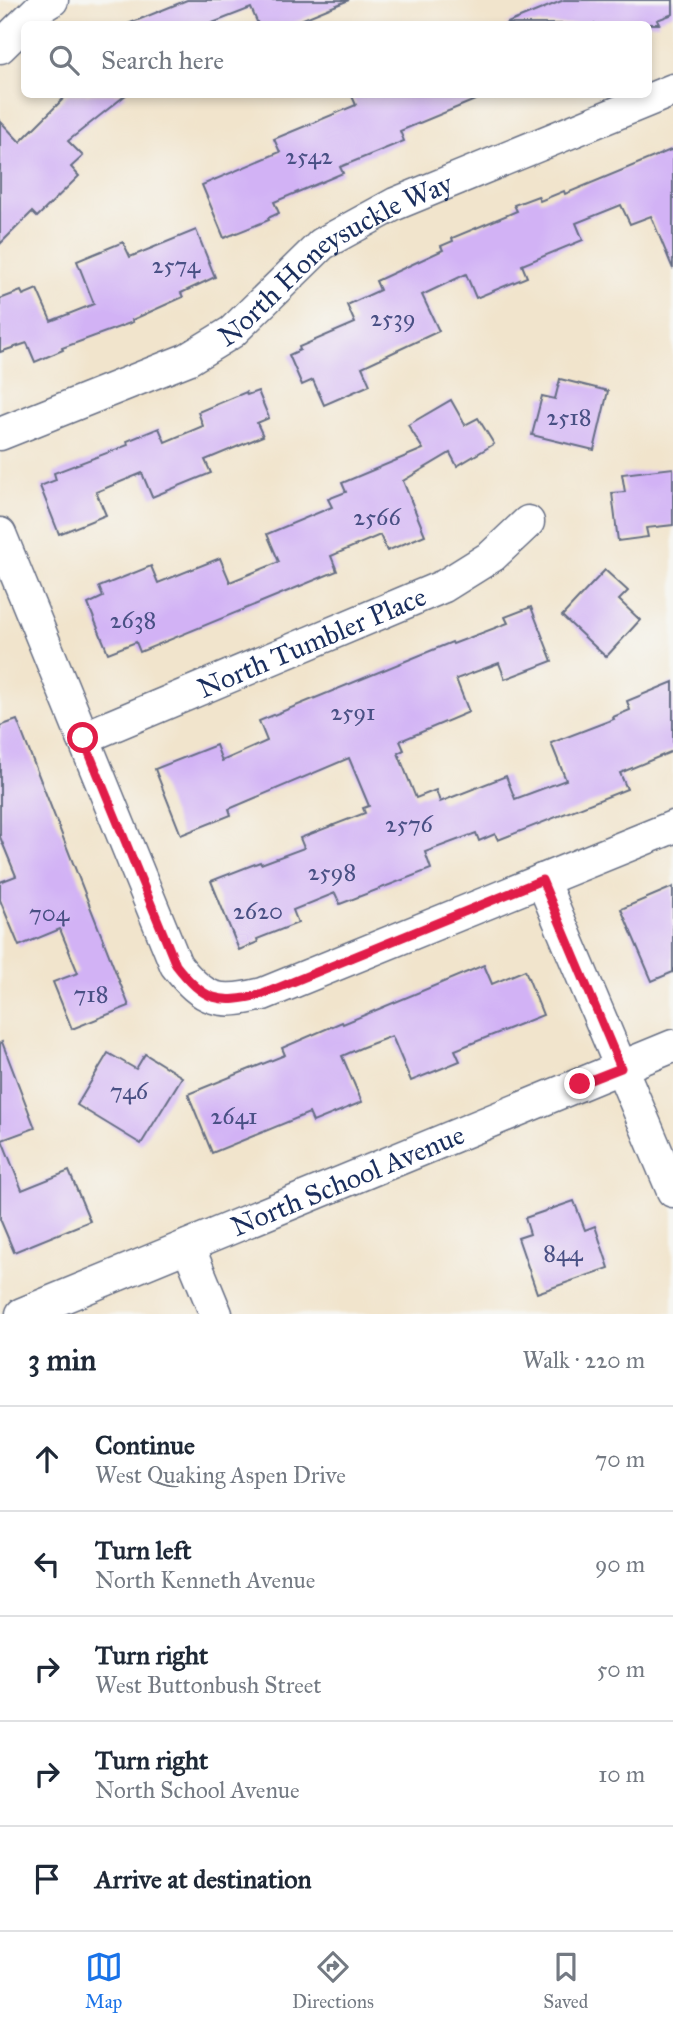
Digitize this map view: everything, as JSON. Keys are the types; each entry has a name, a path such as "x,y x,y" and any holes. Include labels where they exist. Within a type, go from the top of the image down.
{"street":[{"path":"27,21 52,0"},
{"path":"0,47 21,26"},
{"name":"North Honeysuckle Way","path":"0,434 188,359 232,332 322,244 395,204 673,90"},
{"name":"North Tumbler Place","path":"83,738 444,586 492,556 528,522"},
{"path":"0,534 176,965 190,983 210,998 239,1000 263,994 673,827"},
{"path":"542,880 673,1191"},
{"name":"North School Avenue","path":"22,1314 673,1046"},
{"path":"188,1246 216,1314"}],"building":[{"path":"187,0 349,0 298,21 257,21 251,8 218,21 135,21"},
{"path":"564,0 673,0 673,14 657,20 659,24 652,24 652,21 512,21"},
{"path":"64,98 122,98 68,141 83,156 71,167 79,176 37,217 32,212 0,244 0,121 20,142"},
{"path":"353,98 480,98 400,131 404,141 340,167 343,173 274,202 279,213 268,218 269,220 224,238 202,185 280,152 274,139 356,105"},
{"path":"673,149 673,269 651,216 630,224 621,205 576,223 583,240 522,265 527,277 476,298 466,274 422,295 439,331 362,367 370,385 324,405 313,380 302,385 289,355 300,350 299,347 355,323 347,305 380,290 376,281 443,250 441,246 453,241 452,238 517,211 514,205 538,196 540,201 564,191 565,194"},
{"path":"196,230 215,277 181,293 183,297 132,320 133,322 62,348 63,350 35,362 27,343 0,352 0,299 21,291 23,295 37,289 51,321 94,304 77,261 123,242 130,257"},
{"path":"560,379 608,391 594,450 532,435 542,396 555,399"},
{"path":"258,391 269,418 257,423 263,436 205,460 211,473 152,497 142,473 96,492 106,515 59,534 40,486 56,480 54,473 128,445 127,441 159,428 165,442 203,426 198,412 246,392 247,395"},
{"path":"451,400 465,425 478,418 494,444 457,466 450,453 403,481 425,535 387,551 380,535 331,556 337,571 140,652 136,642 108,653 88,604 103,597 99,587 151,566 158,583 220,558 230,582 279,562 267,534 332,507 328,499 346,492 342,483 423,449 408,425"},
{"path":"673,468 673,525 646,528 648,537 618,541 612,493 625,492 622,474"},
{"path":"605,570 628,591 619,600 640,620 606,657 562,616"},
{"path":"531,607 552,661 505,679 499,663 456,679 469,712 400,741 404,750 398,753 416,798 436,790 440,802 506,776 515,799 566,780 551,743 614,719 613,717 630,710 627,701 673,682 673,751 620,773 627,789 498,840 495,834 479,841 476,833 425,852 431,869 340,904 335,893 293,910 298,923 257,939 258,942 239,950 211,881 304,848 300,838 365,813 363,808 369,806 349,758 229,809 231,815 181,835 155,769 216,745 222,761 267,741 259,721 452,642 453,644 508,623 505,617"},
{"path":"17,720 129,1006 72,1029 53,982 78,973 60,929 19,946 0,900 0,882 16,876 0,837 0,726"},
{"path":"673,887 673,972 652,981 621,909"},
{"path":"484,965 492,984 525,970 543,1015 455,1050 460,1061 411,1081 392,1036 363,1047 342,1056 362,1102 313,1122 309,1113 212,1153 188,1094 285,1055 282,1048"},
{"path":"2,1042 35,1128 2,1140 22,1190 69,1171 90,1221 14,1252 0,1219"},
{"path":"108,1053 136,1069 145,1054 182,1077 141,1144 77,1105"},
{"path":"574,1201 585,1230 595,1226 609,1268 537,1293 518,1238 530,1234 525,1218"}],"route":[{"path":"83,738 176,965 190,983 210,998 239,1000 263,994 542,880 621,1068 580,1084"}]}
